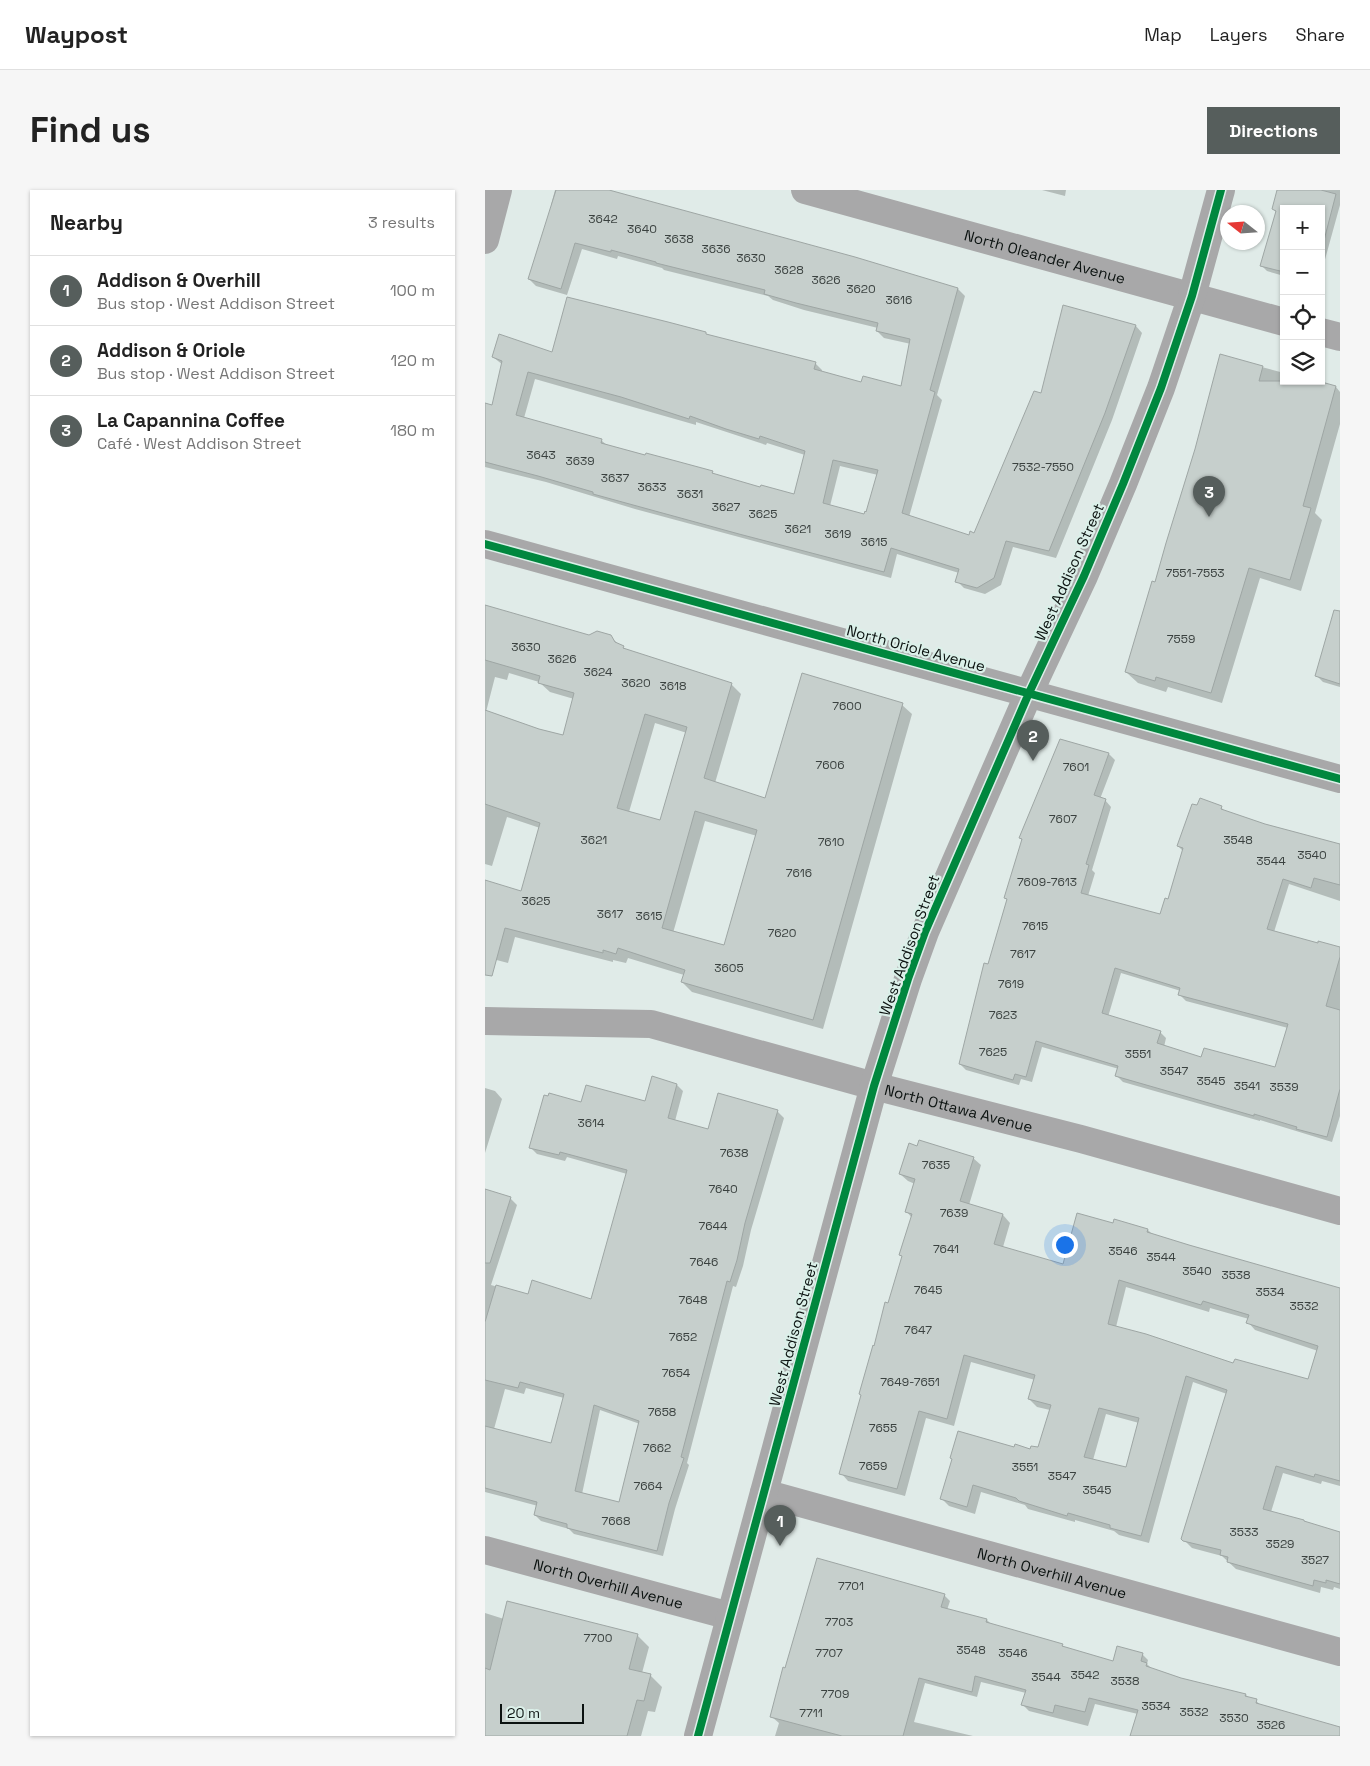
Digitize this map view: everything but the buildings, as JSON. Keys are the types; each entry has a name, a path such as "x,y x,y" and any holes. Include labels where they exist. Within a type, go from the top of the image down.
{"street":[{"path":"485,240 499,190"},
{"name":"North Oleander Avenue","path":"805,190 1280,321"},
{"name":"West Addison Street","path":"698,1736 874,1086 908,979 925,932 1029,693 1084,576 1123,484 1161,388 1191,296 1221,190"},
{"path":"1325,333 1340,337"},
{"name":"North Oriole Avenue","path":"485,544 1340,779"},
{"name":"North Ottawa Avenue","path":"485,1021 651,1024 874,1086 1081,1139 1340,1211"},
{"name":"North Overhill Avenue","path":"764,1492 1340,1652"},
{"name":"North Overhill Avenue","path":"485,1550 731,1616"}],"cycle path":[{"path":"698,1736 874,1086 908,979 925,932 1029,693 1084,576 1123,484 1161,388 1192,296 1221,190"},
{"path":"485,544 1340,779"}],"place":[{"name":"La Capannina Coffee","path":"1209,517"},
{"name":"Addison & Oriole","path":"1033,761"},
{"name":"Addison & Overhill","path":"780,1546"}]}
